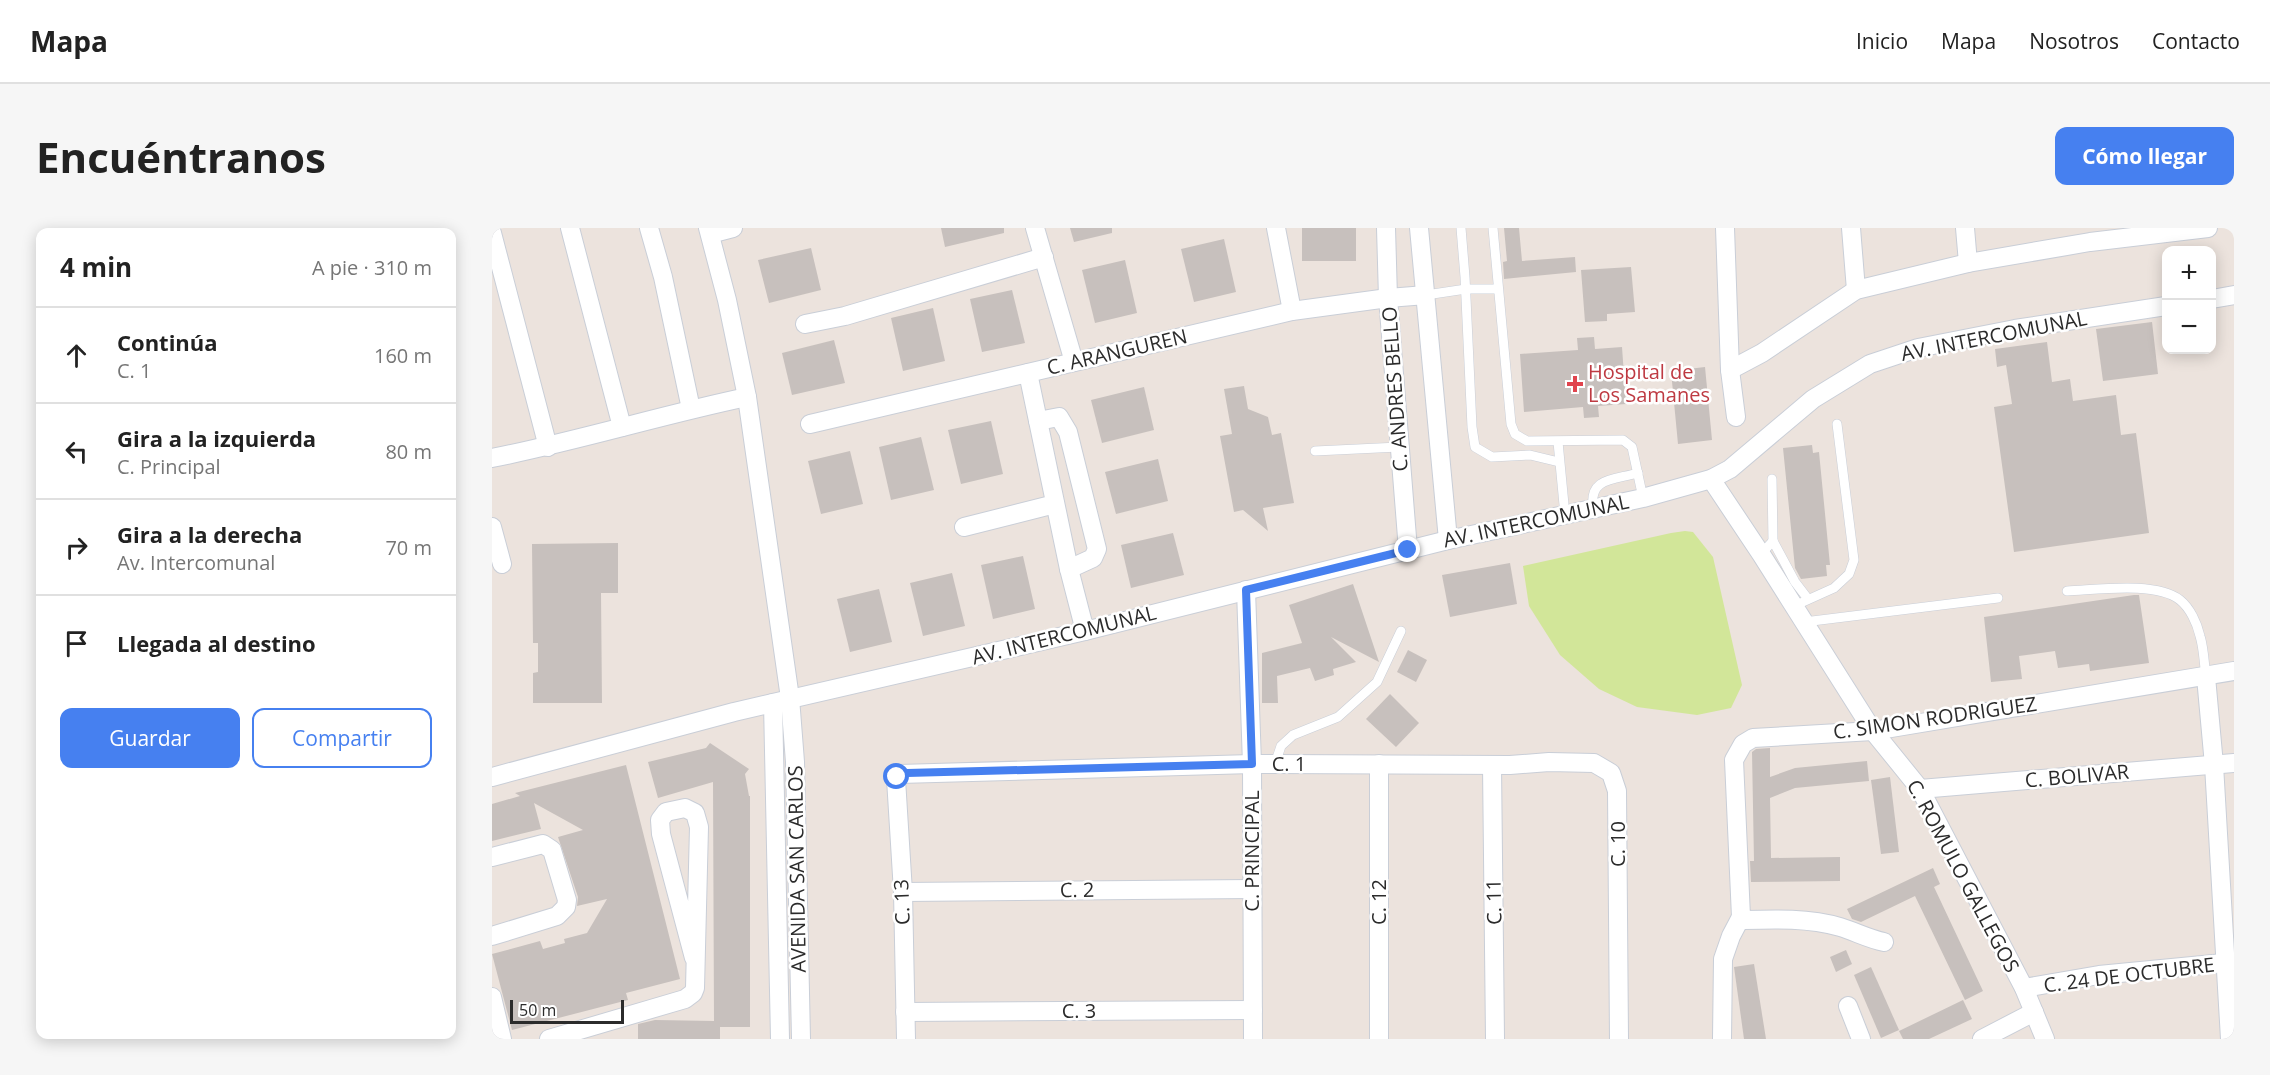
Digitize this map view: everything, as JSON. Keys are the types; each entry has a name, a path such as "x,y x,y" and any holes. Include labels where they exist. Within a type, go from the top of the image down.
{"street":[{"path":"570,228 622,427"},
{"path":"649,228 663,277 691,409"},
{"path":"733,228 709,231 727,300 747,397 782,700"},
{"path":"1035,228 1074,362"},
{"path":"1276,228 1292,311"},
{"name":"C. ANDRES BELLO","path":"1386,228 1388,298 1398,447 1408,550"},
{"name":"C. ANDRES BELLO","path":"1419,228 1448,540"},
{"path":"1725,228 1730,370 1736,417"},
{"path":"1851,228 1856,290"},
{"path":"1965,228 1968,263"},
{"path":"1730,370 1762,353 1856,290 2089,235 2205,228"},
{"path":"492,233 548,447"},
{"path":"805,324 845,316 1044,257"},
{"name":"C. ARANGUREN","path":"810,424 1292,311 1426,295"},
{"path":"2216,298 2234,295"},
{"name":"AV. INTERCOMUNAL","path":"492,777 782,700 1085,631 1448,540 1643,498 1711,479 1730,470 1813,399 1870,364 1917,348 2015,329 2162,307"},
{"path":"1028,373 1069,569 1085,631"},
{"path":"492,458 548,447 691,409 747,397"},
{"path":"1038,421 1059,417 1068,432 1097,549 1093,558 1069,569"},
{"name":"C. ROMULO GALLEGOS","path":"1711,479 1767,547 1801,602 1804,622 1873,730 1920,789 2024,988 2045,1039"},
{"path":"964,527 1055,504"},
{"path":"492,527 502,564"},
{"name":"C. PRINCIPAL","path":"1246,590 1252,764 1253,1039"},
{"name":"C. SIMON RODRIGUEZ","path":"1741,917 1734,760 1743,744 1754,738 1873,730 2234,671"},
{"path":"2206,677 2230,962 2230,1039"},
{"name":"AVENIDA SAN CARLOS","path":"780,1039 782,700"},
{"name":"AVENIDA SAN CARLOS","path":"782,700 795,762 801,1039"},
{"name":"C. 10","path":"1492,765 1549,762 1594,763 1611,773 1617,791 1619,1039"},
{"name":"C. BOLIVAR","path":"1920,789 2234,763"},
{"name":"C. 1","path":"907,773 1252,764 1492,765"},
{"name":"C. 12","path":"1379,764 1379,1039"},
{"name":"C. 11","path":"1492,765 1496,1039"},
{"name":"C. 13","path":"906,1039 903,892 896,779 899,774 907,773"},
{"path":"549,1039 685,999 693,993 695,988 699,827 694,813 685,808 666,813 660,820 661,834 694,958"},
{"path":"492,857 543,844 548,846 552,850 567,900 566,907 557,916 492,936"},
{"name":"C. 2","path":"903,892 1252,889"},
{"path":"1722,1039 1723,959 1741,917 1743,920 1782,919 1819,923 1841,927 1868,939 1884,942"},
{"name":"C. 24 DE OCTUBRE","path":"2024,988 2099,975 2230,962"},
{"path":"492,997 502,1039 492,1034"},
{"path":"1848,1006 1862,1039"},
{"name":"C. 3","path":"905,1012 1253,1010"},
{"path":"1982,1039 2034,1012"}],"lane":[{"path":"1461,228 1475,447 1492,457 1530,455 1559,462"},
{"path":"1493,228 1512,429 1523,440 1558,442 1623,440 1632,447 1643,498"},
{"path":"1426,295 1466,289 1498,289"},
{"path":"1801,602 1834,588 1849,574 1854,560 1837,424"},
{"path":"1558,442 1565,515"},
{"path":"1315,451 1398,447"},
{"path":"1593,508 1592,492 1598,485 1638,474"},
{"path":"1767,547 1772,478"},
{"path":"2067,591 2144,589 2162,592 2180,600 2193,616 2200,635 2206,677"},
{"path":"1804,622 1998,598"},
{"path":"1275,764 1281,746 1293,735 1338,717 1377,682 1401,631"}],"green space":[{"path":"1685,531 1693,532 1713,557 1742,685 1731,708 1697,715 1637,707 1599,689 1560,655 1529,606 1523,566"}],"building":[{"path":"941,228 1004,228 1004,233 945,247"},
{"path":"1070,228 1112,228 1112,233 1074,242"},
{"path":"1302,228 1356,228 1356,261 1302,261"},
{"path":"1504,228 1519,228 1522,261 1575,257 1576,272 1504,279 1503,262 1507,261"},
{"path":"1224,239 1236,292 1194,302 1181,249"},
{"path":"811,248 821,290 769,303 758,260"},
{"path":"1125,260 1137,313 1095,323 1082,270"},
{"path":"1631,267 1635,312 1607,314 1607,321 1585,322 1581,270"},
{"path":"1012,290 1025,343 982,352 970,299"},
{"path":"933,308 945,361 903,371 891,318"},
{"path":"2152,322 2158,374 2103,381 2096,329"},
{"path":"1594,337 1595,349 1622,347 1626,404 1598,406 1599,417 1584,418 1583,407 1524,412 1520,354 1578,350 1577,338"},
{"path":"834,340 845,383 792,395 782,353"},
{"path":"2047,342 2052,382 2070,379 2073,401 2116,395 2121,435 2136,433 2149,533 2014,552 1994,407 2012,404 2006,365 1997,367 1995,349"},
{"path":"1705,367 1712,440 1678,444 1671,371"},
{"path":"1244,386 1248,409 1268,417 1272,435 1281,433 1294,503 1263,508 1268,531 1243,510 1234,512 1220,436 1232,434 1224,389"},
{"path":"1144,387 1154,430 1102,443 1091,400"},
{"path":"991,421 1003,474 961,484 948,430"},
{"path":"921,437 934,490 891,500 879,447"},
{"path":"1812,445 1813,453 1819,452 1830,565 1826,565 1827,576 1801,579 1795,568 1783,448"},
{"path":"850,451 863,504 821,514 808,461"},
{"path":"1158,459 1168,501 1116,514 1105,472"},
{"path":"1173,533 1184,575 1131,588 1121,545"},
{"path":"618,543 618,593 601,593 602,703 533,703 533,673 538,672 538,643 533,643 532,544"},
{"path":"1023,556 1035,609 993,619 981,565"},
{"path":"1510,563 1517,604 1450,617 1442,575"},
{"path":"952,573 965,626 923,636 910,583"},
{"path":"1353,584 1379,662 1331,637 1356,662 1333,669 1334,675 1315,681 1310,668 1277,676 1278,703 1262,703 1262,653 1302,643 1289,605"},
{"path":"879,589 892,642 850,652 837,599"},
{"path":"2139,595 2149,663 2090,671 2089,664 2058,668 2055,651 2019,656 2022,679 1991,682 1984,617"},
{"path":"1408,650 1427,660 1416,682 1397,672"},
{"path":"1390,694 1419,723 1396,747 1366,719"},
{"path":"710,743 749,769 745,774 750,796 750,1027 720,1027 720,1039 638,1039 638,1024 655,1020 714,1021 713,782 658,798 648,762 706,748"},
{"path":"1770,748 1770,777 1795,768 1867,761 1869,781 1795,788 1770,798 1771,858 1840,857 1840,881 1751,882 1750,861 1754,861 1752,752 1756,749"},
{"path":"626,765 680,979 626,993 628,1000 512,1030 492,954 540,941 543,949 565,943 564,939 587,933 607,899 577,906 578,897 558,837 583,830 534,803 541,829 492,841 492,804 520,796 515,793"},
{"path":"1890,777 1899,852 1881,854 1871,780"},
{"path":"1933,868 1940,884 1934,887 1983,991 1965,1000 1915,896 1861,922 1852,919 1847,909"},
{"path":"1846,950 1852,964 1836,972 1830,957"},
{"path":"1754,964 1766,1039 1744,1039 1734,967"},
{"path":"1871,967 1899,1030 1881,1038 1854,975"},
{"path":"1963,1000 1972,1019 1929,1039 1903,1039 1899,1031"}],"place":[{"name":"Hospital de Los Samanes","path":"1575,384"}],"route":[{"path":"897,777 899,774 907,773 1252,764 1246,590 1408,550"}]}
